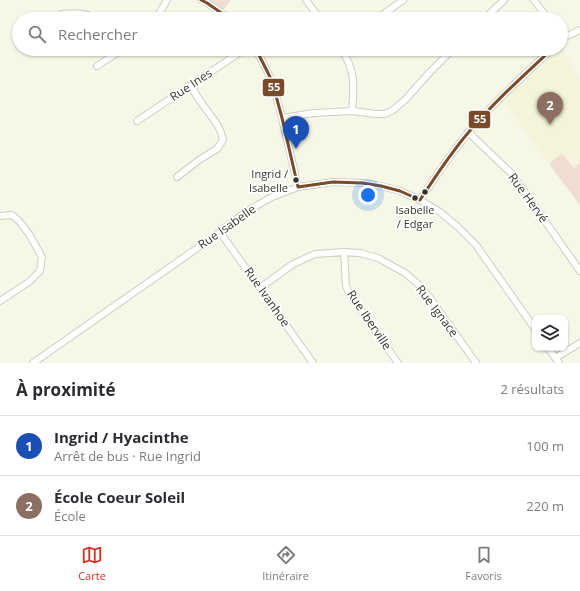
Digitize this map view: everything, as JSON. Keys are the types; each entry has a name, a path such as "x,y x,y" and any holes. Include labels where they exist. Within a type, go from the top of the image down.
{"street":[{"path":"160,12 167,0"},
{"path":"202,0 220,12"},
{"path":"306,0 315,12"},
{"path":"390,0 394,6"},
{"path":"386,12 403,0"},
{"path":"491,12 504,0"},
{"path":"534,0 543,12"},
{"path":"568,35 580,30"},
{"path":"97,66 112,56"},
{"name":"Rue Ines","path":"137,121 234,56"},
{"path":"260,56 272,81 298,187"},
{"path":"346,56 354,81 352,111"},
{"path":"282,118 314,112 352,111 385,114 393,110 406,99 446,56"},
{"path":"420,200 446,160 468,132 545,56"},
{"path":"177,177 199,160 217,149 223,140 220,129 192,88 192,84"},
{"name":"Rue Hervé","path":"468,132 512,174 579,267"},
{"name":"Rue Isabelle","path":"33,363 220,232 247,211 272,197 298,187 333,182 362,183 400,191 420,200 440,212 476,245 532,325"},
{"path":"0,216 12,216 19,221 29,234 42,256 40,272 29,282 0,302"},
{"name":"Rue Ivanhoe","path":"220,232 313,363"},
{"name":"Rue Ignace","path":"260,288 293,264 315,254 344,252 360,253 378,258 406,273 418,284 430,298 476,363"},
{"name":"Rue Iberville","path":"344,252 346,286 350,295 398,363"},
{"path":"550,351 557,360 580,343"}],"shaded area":[{"path":"201,0 231,0 222,11"},
{"path":"545,56 567,56 580,78 580,163 574,168 562,153 549,164 501,98"},
{"path":"562,153 574,168 580,163 580,205 549,164"}],"transit line":[{"name":"55","path":"201,0 220,12"},
{"name":"55","path":"260,56 272,81 298,187"},
{"name":"55","path":"420,200 461,141 508,90 544,56"},
{"name":"55","path":"298,187 333,182 362,183 400,191 420,200"}],"place":[{"name":"École Coeur Soleil","path":"550,125"},
{"name":"Ingrid / Hyacinthe","path":"296,149"},
{"name":"Ingrid / Isabelle","path":"296,180"},
{"name":"Isabelle / Edgar","path":"415,198"}]}
